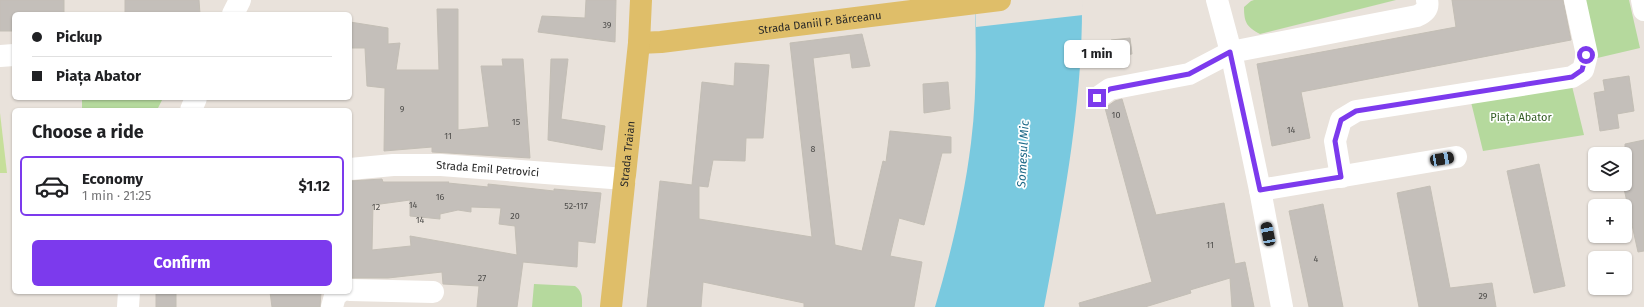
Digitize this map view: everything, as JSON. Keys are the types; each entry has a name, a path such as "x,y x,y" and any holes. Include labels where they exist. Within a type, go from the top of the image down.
{"main road":[{"name":"Strada Traian","path":"611,307 625,179 641,0"},
{"name":"Strada Daniil P. Bărceanu","path":"638,43 661,42 1000,0"}],"street":[{"path":"234,12 240,0"},
{"path":"1217,0 1230,52 1260,190 1282,307"},
{"path":"1097,98 1110,89 1189,74 1230,52 1417,16 1424,13 1427,0"},
{"path":"1341,177 1335,141 1341,120 1356,111 1572,77 1582,70 1586,55 1574,0"},
{"path":"1642,0 1644,10"},
{"path":"0,56 12,55"},
{"path":"1260,190 1456,157"},
{"name":"Strada Emil Petrovici","path":"352,169 393,165 441,165 625,179"},
{"path":"352,290 432,292"},
{"path":"128,307 129,294"},
{"path":"332,307 335,296 338,294"}],"green space":[{"path":"1254,0 1396,0 1260,34 1249,27 1245,17 1244,7"},
{"path":"1581,0 1629,0 1640,48 1593,59"},
{"name":"Piața Abator","path":"1571,82 1584,135 1483,151 1470,98"},
{"path":"82,100 162,100 158,108 82,108"},
{"path":"0,113 7,173 0,173"},
{"path":"534,284 575,286 581,293 582,307 532,307"}],"water":[{"name":"Someșul Mic","path":"975,0 1082,0 1079,77 1075,116 1065,193 1044,307 935,307 965,185 971,143 975,90"}],"pier":[{"path":"975,0 1082,0 1083,15 976,27"}],"building":[{"path":"0,0 64,0 64,12 12,12 12,31 0,31"},
{"path":"125,0 199,0 200,12 125,12"},
{"path":"586,0 616,0 615,42 538,32 542,16 585,18"},
{"path":"1452,0 1563,0 1571,40 1301,92 1310,138 1272,146 1257,64 1456,27"},
{"path":"437,9 458,9 458,130 489,127 481,66 503,66 502,59 523,59 530,158 432,152 432,147 384,151 385,88 367,86 365,48 352,48 352,22 388,28 388,44 400,43 396,70 439,70"},
{"path":"862,34 870,66 852,68 850,53 813,58 835,245 862,251 883,161 886,162 890,131 951,137 951,153 942,153 924,225 899,218 890,256 922,262 914,307 804,307 804,303 703,282 701,307 647,307 660,181 692,185 702,82 734,86 735,63 769,65 763,138 746,138 745,161 713,160 708,187 699,186 699,219 812,237 790,43"},
{"path":"1130,38 1132,54 1113,56 1111,40"},
{"path":"551,59 568,59 561,119 605,126 602,150 548,140"},
{"path":"1629,76 1634,111 1617,114 1619,128 1600,131 1594,93 1605,91 1603,80"},
{"path":"948,82 950,109 924,113 923,84"},
{"path":"1122,99 1156,215 1224,203 1235,264 1245,262 1254,307 1232,307 1230,278 1190,290 1191,293 1145,307 1080,307 1079,303 1152,282 1105,108 1115,101"},
{"path":"1644,140 1644,251 1638,252 1632,225 1632,199 1626,199 1625,191 1632,191 1632,147 1625,147 1625,144"},
{"path":"1539,164 1565,286 1534,293 1507,171"},
{"path":"382,179 383,182 449,182 448,183 488,187 488,184 554,191 554,189 601,193 595,243 578,241 577,267 523,262 517,307 477,307 479,286 443,284 442,272 388,278 352,278 352,181","holes":["410,200 410,216 440,219 440,214 458,210 471,212 471,207 501,208 499,224 515,226 517,255 410,236 411,246 372,250 373,205"]},
{"path":"1430,186 1450,288 1492,283 1496,307 1419,307 1397,193"},
{"path":"1323,204 1343,307 1309,307 1289,211"},
{"path":"156,294 176,294 176,307 156,307"},
{"path":"270,294 321,294 320,307 272,307"}],"route":[{"path":"1097,98 1110,89 1189,74 1230,52 1260,190 1341,177 1335,141 1341,120 1356,111 1572,77 1582,70 1586,55"}]}
